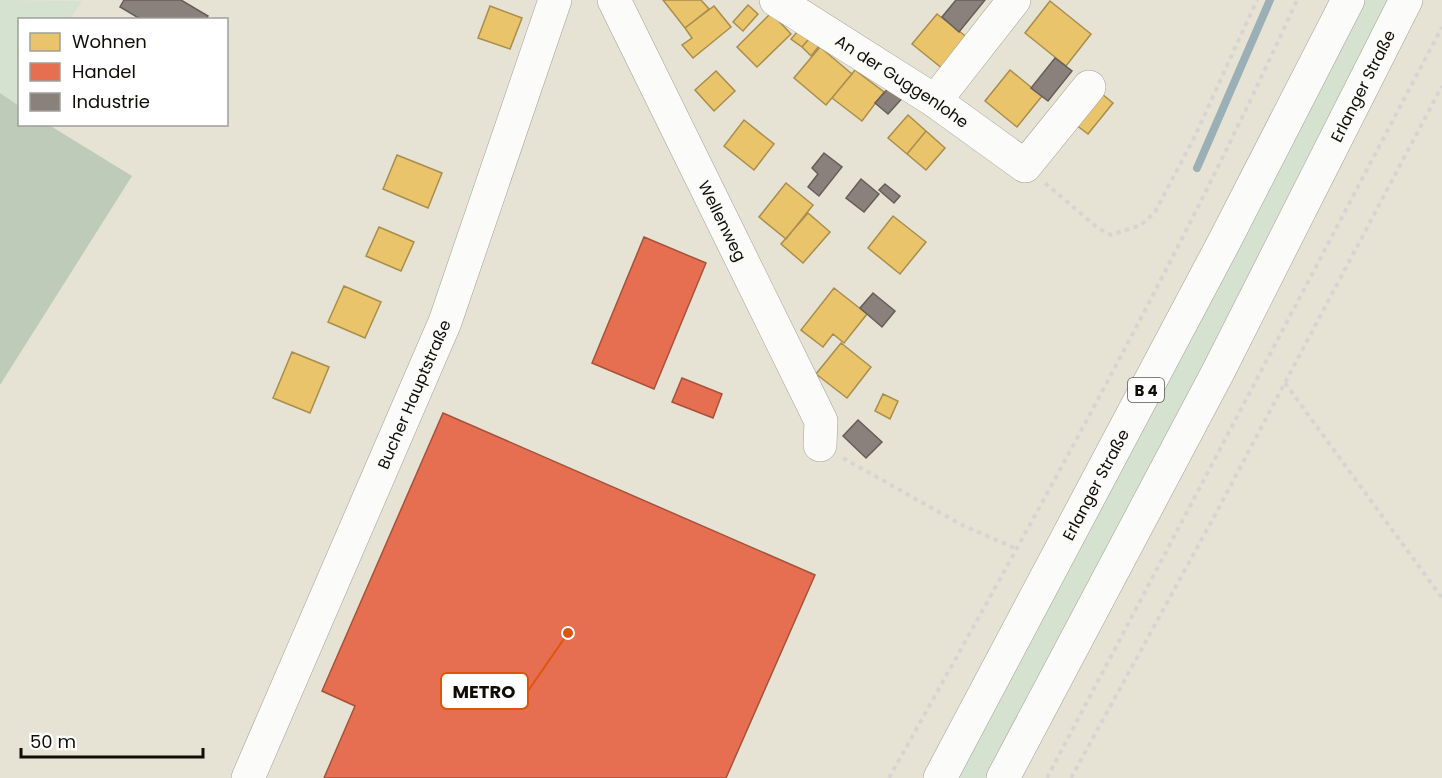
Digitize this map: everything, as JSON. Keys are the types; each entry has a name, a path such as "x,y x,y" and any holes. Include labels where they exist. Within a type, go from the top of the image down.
{"main road":[{"name":"Bucher Hauptstraße","path":"248,778 445,322 555,0"},
{"name":"Wellenweg","path":"614,0 821,421 820,445"},
{"name":"An der Guggenlohe","path":"776,0 935,101 1025,166"},
{"path":"935,101 1014,0"},
{"name":"Erlanger Straße","path":"940,778 1219,252 1348,0"},
{"name":"Erlanger Straße","path":"1003,778 1218,372 1406,0"},
{"path":"1025,166 1089,87"}],"path":[{"path":"1025,166 1098,228 1111,235 1141,225 1155,212 1195,136 1257,0"},
{"path":"889,778 1017,549 1186,227 1264,73 1297,0"},
{"path":"1047,778 1442,27"},
{"path":"1071,778 1442,86"},
{"path":"1285,382 1442,598"},
{"path":"820,445 944,515 1017,549"}],"green space":[{"path":"0,0 82,1 71,18 18,18 18,105 0,93"},
{"path":"1361,0 1389,0 1351,81 986,778 954,778"},
{"path":"0,93 18,105 18,126 51,126 132,176 0,385"}],"building: Wohnen":[{"path":"663,0 701,0 709,9 685,28"},
{"path":"1050,1 1091,34 1066,66 1025,33"},
{"path":"748,5 758,14 743,31 733,22"},
{"path":"490,6 522,18 510,49 478,38"},
{"path":"714,6 731,27 693,58 682,45 692,38 685,28"},
{"path":"771,13 791,34 757,67 737,47"},
{"path":"937,14 968,38 943,69 912,44"},
{"path":"804,24 814,33 802,47 791,39"},
{"path":"814,33 819,46 811,56 802,47"},
{"path":"820,47 852,74 826,105 794,78"},
{"path":"855,70 884,92 862,121 832,98"},
{"path":"1010,70 1042,96 1017,127 985,101"},
{"path":"716,71 735,91 714,111 695,90"},
{"path":"1096,89 1113,103 1088,134 1071,121"},
{"path":"908,115 926,131 907,154 888,138"},
{"path":"744,120 774,144 754,170 724,146"},
{"path":"926,131 945,148 926,170 907,154"},
{"path":"397,155 442,173 428,208 383,189"},
{"path":"786,183 813,205 786,239 759,217"},
{"path":"808,213 830,232 803,263 781,244"},
{"path":"893,216 926,242 900,274 868,248"},
{"path":"379,227 414,242 401,271 366,256"},
{"path":"344,286 381,302 365,338 328,322"},
{"path":"834,288 867,314 844,343 833,334 823,347 801,330"},
{"path":"841,343 871,367 847,398 816,374"},
{"path":"292,352 329,367 310,413 273,398"},
{"path":"883,394 898,401 890,419 875,411"}],"building: Handel":[{"path":"644,237 706,263 654,389 592,363"},
{"path":"682,378 722,394 713,418 672,402"},
{"path":"443,413 815,575 726,778 324,778 355,706 322,691"}],"building: Industrie":[{"path":"124,0 181,0 208,16 206,18 139,18 120,7"},
{"path":"956,0 985,0 959,32 942,17"},
{"path":"1055,58 1072,71 1048,101 1031,88"},
{"path":"893,83 906,94 888,114 875,103"},
{"path":"824,153 842,167 819,196 808,187 818,174 812,168"},
{"path":"861,179 879,194 864,212 846,198"},
{"path":"885,184 900,196 894,203 879,190"},
{"path":"873,293 895,311 882,327 860,308"},
{"path":"858,420 882,442 866,458 843,436"}],"waterway":[{"path":"1197,168 1270,0"}],"place":[{"name":"METRO","path":"568,633"}]}
